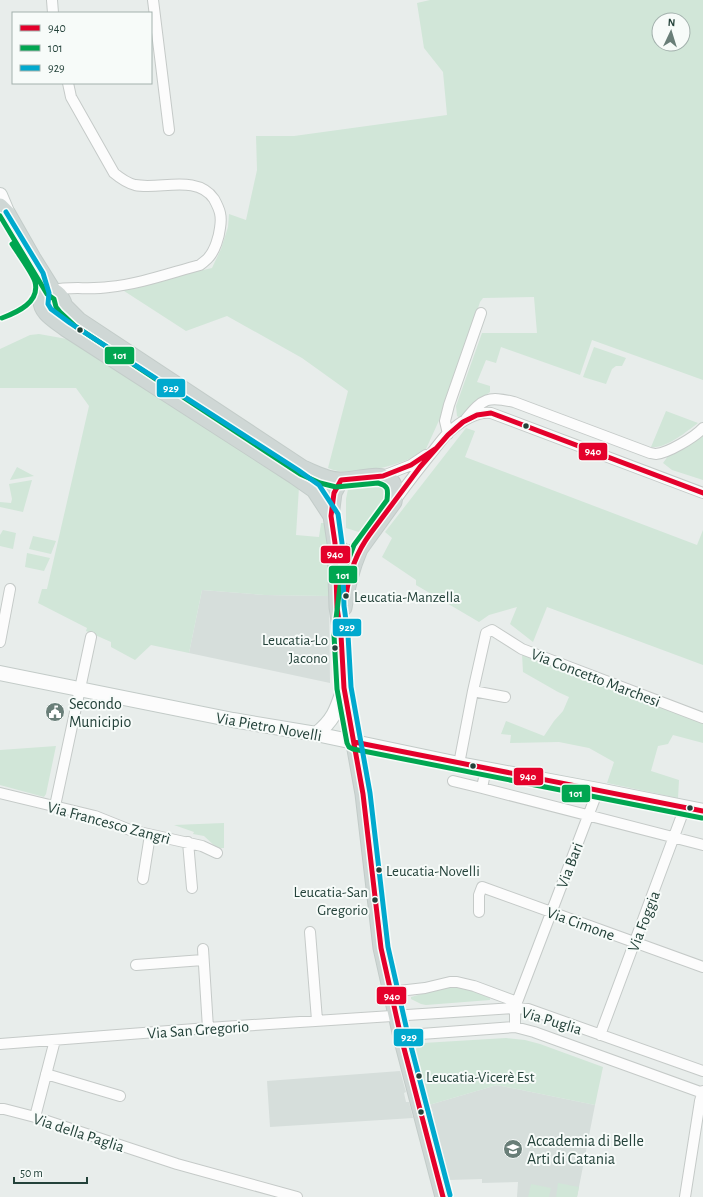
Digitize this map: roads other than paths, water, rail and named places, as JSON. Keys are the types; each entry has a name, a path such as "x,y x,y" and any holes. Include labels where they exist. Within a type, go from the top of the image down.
{"main road":[{"path":"0,196 3,212 33,258 48,292"},
{"path":"48,292 58,293 62,298 65,310 63,316 53,318"},
{"path":"48,292 41,300 41,306 46,314 66,329 314,490 331,516"},
{"path":"64,305 79,320 303,468 323,476 341,480 383,476 390,481 393,485 395,495 394,502 360,549 347,586 341,635"},
{"path":"341,480 334,493 331,516 335,543 337,607 341,635 344,688 363,794 381,948 400,1037 443,1197"},
{"path":"335,543 346,553 352,553 360,549"},
{"name":"Via Pietro Novelli","path":"0,673 238,721 316,734 459,764 703,811"},
{"path":"316,734 325,727 335,714 344,688"}],"street":[{"path":"52,0 53,12"},
{"path":"153,0 169,130"},
{"path":"48,292 60,288 108,288 130,284 200,265 209,258 213,252 220,231 222,217 212,196 201,188 192,185 134,185 123,180 114,172 71,97 68,84"},
{"path":"448,434 445,421 449,405 481,313"},
{"path":"394,502 407,483 448,434 465,420 482,402 491,399 514,402 656,454 670,449 703,428"},
{"path":"491,414 494,406 504,400"},
{"path":"465,420 480,414 491,414 703,493"},
{"path":"383,476 411,465 435,449"},
{"path":"0,642 10,589"},
{"name":"Via Concetto Marchesi","path":"473,691 486,633 492,630 522,649 703,718"},
{"path":"55,806 91,637"},
{"path":"459,764 473,691 505,697"},
{"path":"482,788 486,768"},
{"path":"454,781 703,845"},
{"name":"Via Bari","path":"516,1005 598,790"},
{"name":"Via Francesco Zangrì","path":"0,793 95,816 130,830 188,842 202,846 217,853"},
{"name":"Via Foggia","path":"600,1035 685,807"},
{"name":"Via Francesco Zangrì","path":"143,879 150,835"},
{"name":"Via Francesco Zangrì","path":"188,842 192,888"},
{"name":"Via Cimone","path":"479,912 479,895 482,887 703,966"},
{"path":"310,932 317,1020"},
{"path":"202,949 208,1028"},
{"path":"136,965 203,960"},
{"name":"Via Puglia","path":"390,992 425,988 450,982 474,986 516,1005 703,1072"},
{"path":"515,1027 516,1005"},
{"name":"Via Puglia","path":"395,1016 516,1005"},
{"name":"Via San Gregorio","path":"0,1044 317,1020 395,1016"},
{"name":"Via Puglia","path":"400,1037 515,1027 534,1032 703,1092"},
{"path":"35,1117 55,1040"},
{"path":"46,1074 120,1096"},
{"path":"686,1197 703,1092"},
{"name":"Via della Paglia","path":"0,1109 4,1108 35,1117 177,1164 297,1197"}],"place":[{"name":"Leucatia-Manzella","path":"346,596"},
{"name":"Leucatia-Lo Jacono","path":"335,648"},
{"name":"Secondo Municipio","path":"55,712"},
{"name":"Leucatia-Novelli","path":"379,870"},
{"name":"Leucatia-San Gregorio","path":"375,900"},
{"name":"Leucatia-Vicerè Est","path":"419,1076"},
{"name":"Accademia di Belle Arti di Catania","path":"513,1149"}]}
